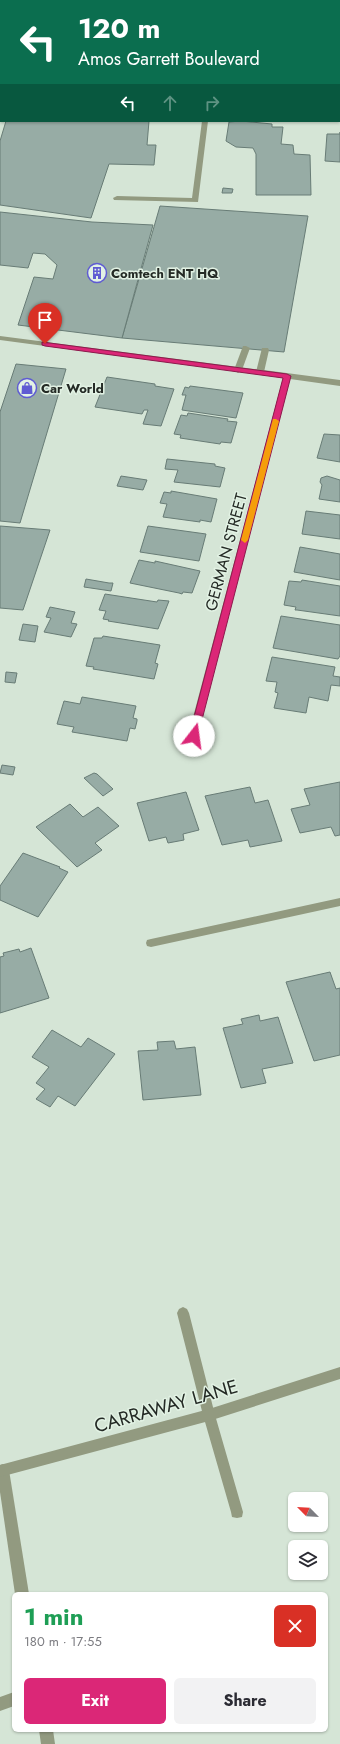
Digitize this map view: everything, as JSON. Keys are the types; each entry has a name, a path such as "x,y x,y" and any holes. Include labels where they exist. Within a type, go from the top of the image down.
{"street":[{"path":"117,198 195,200 205,122"},
{"path":"0,338 340,383"},
{"path":"238,370 246,348"},
{"path":"260,372 265,350"},
{"name":"GERMAN STREET","path":"194,736 287,376"},
{"path":"152,943 340,902"},
{"path":"183,1313 209,1416 237,1512"},
{"name":"CARRAWAY LANE","path":"2,1470 209,1416 340,1372"},
{"path":"2,1470 22,1592"},
{"path":"0,1704 12,1700"},
{"path":"46,1732 48,1744"}],"building":[{"path":"6,122 149,122 147,145 156,145 154,165 109,164 91,218 0,205 0,141"},
{"path":"229,122 251,122 272,124 272,127 283,127 281,144 293,145 294,154 310,155 311,195 256,195 256,154 253,148 236,147 226,141"},
{"path":"327,134 340,134 340,162 325,161"},
{"path":"223,188 233,189 232,193 222,193"},
{"path":"160,206 308,216 284,352 122,338"},
{"name":"Comtech ENT HQ","path":"0,212 92,222 153,225 122,338 18,325 34,277 53,279 57,265 45,254 33,253 28,268 0,265"},
{"path":"16,364 66,369 20,523 0,521 0,412"},
{"path":"107,377 155,384 155,386 174,389 161,426 143,424 148,410 144,410 142,414 95,407"},
{"path":"190,386 243,393 236,418 182,410 186,395 182,395 185,387 189,388"},
{"path":"188,413 228,419 227,421 237,422 231,443 221,442 220,444 180,438 181,435 174,434 181,415 187,416"},
{"path":"324,434 340,435 340,462 317,458"},
{"path":"167,459 215,464 215,466 225,468 220,487 174,482 178,470 165,469"},
{"path":"121,476 147,480 143,490 117,486"},
{"path":"327,476 340,480 340,502 319,499 322,485 320,482 321,478"},
{"path":"171,491 217,499 211,522 163,517 167,504 160,503 164,492 171,493"},
{"path":"306,511 340,515 340,539 302,534"},
{"path":"0,526 50,530 23,610 0,608"},
{"path":"148,526 206,534 199,561 140,552"},
{"path":"300,547 340,554 340,580 294,572"},
{"path":"139,560 155,563 155,561 200,571 192,593 183,592 182,594 130,583"},
{"path":"86,579 113,583 111,591 84,587"},
{"path":"302,580 340,586 340,616 295,610 296,607 284,605 289,581 301,582"},
{"path":"105,594 157,602 158,600 169,601 158,629 103,619 106,611 99,610"},
{"path":"50,607 75,612 71,623 77,624 71,637 44,632 51,618 46,617"},
{"path":"281,616 340,625 340,656 338,659 273,648"},
{"path":"23,624 38,626 35,642 19,640"},
{"path":"103,636 160,645 155,663 158,664 154,679 93,669 94,667 86,666 94,638 102,638"},
{"path":"272,657 335,667 333,676 340,677 340,686 331,685 328,701 309,697 306,713 274,708 278,693 275,692 277,682 266,681"},
{"path":"6,672 17,673 15,683 5,682"},
{"path":"82,697 136,706 133,718 137,719 135,729 130,728 127,741 72,732 74,727 57,724 64,701 80,704"},
{"path":"2,765 15,767 13,775 0,773"},
{"path":"94,773 113,789 103,796 84,778"},
{"path":"340,782 340,835 335,836 331,827 300,833 291,809 310,805 304,789"},
{"path":"250,787 255,803 268,800 282,841 250,847 248,840 222,845 205,796"},
{"path":"186,792 199,830 183,834 184,840 168,843 166,837 149,841 137,803"},
{"path":"70,804 83,817 98,807 119,826 95,843 102,850 77,867 36,827"},
{"path":"23,853 60,867 59,868 68,872 38,917 0,900 0,886"},
{"path":"31,948 49,998 0,1013 0,957 4,956 3,953 19,949 20,952"},
{"path":"330,972 336,989 340,988 340,1055 314,1061 286,982"},
{"path":"259,1015 260,1021 278,1017 293,1063 262,1069 266,1083 241,1088 223,1028 243,1024 241,1019"},
{"path":"52,1030 81,1047 88,1038 115,1054 75,1106 58,1096 50,1107 36,1099 45,1089 36,1083 49,1067 32,1057"},
{"path":"174,1041 176,1049 195,1047 201,1095 143,1100 138,1051 158,1050 157,1042"}],"slow traffic":[{"path":"245,540 276,421"}],"place":[{"name":"Comtech ENT HQ","path":"97,273"},
{"name":"Car World","path":"27,388"}],"route":[{"path":"45,344 287,376 194,736"}]}
